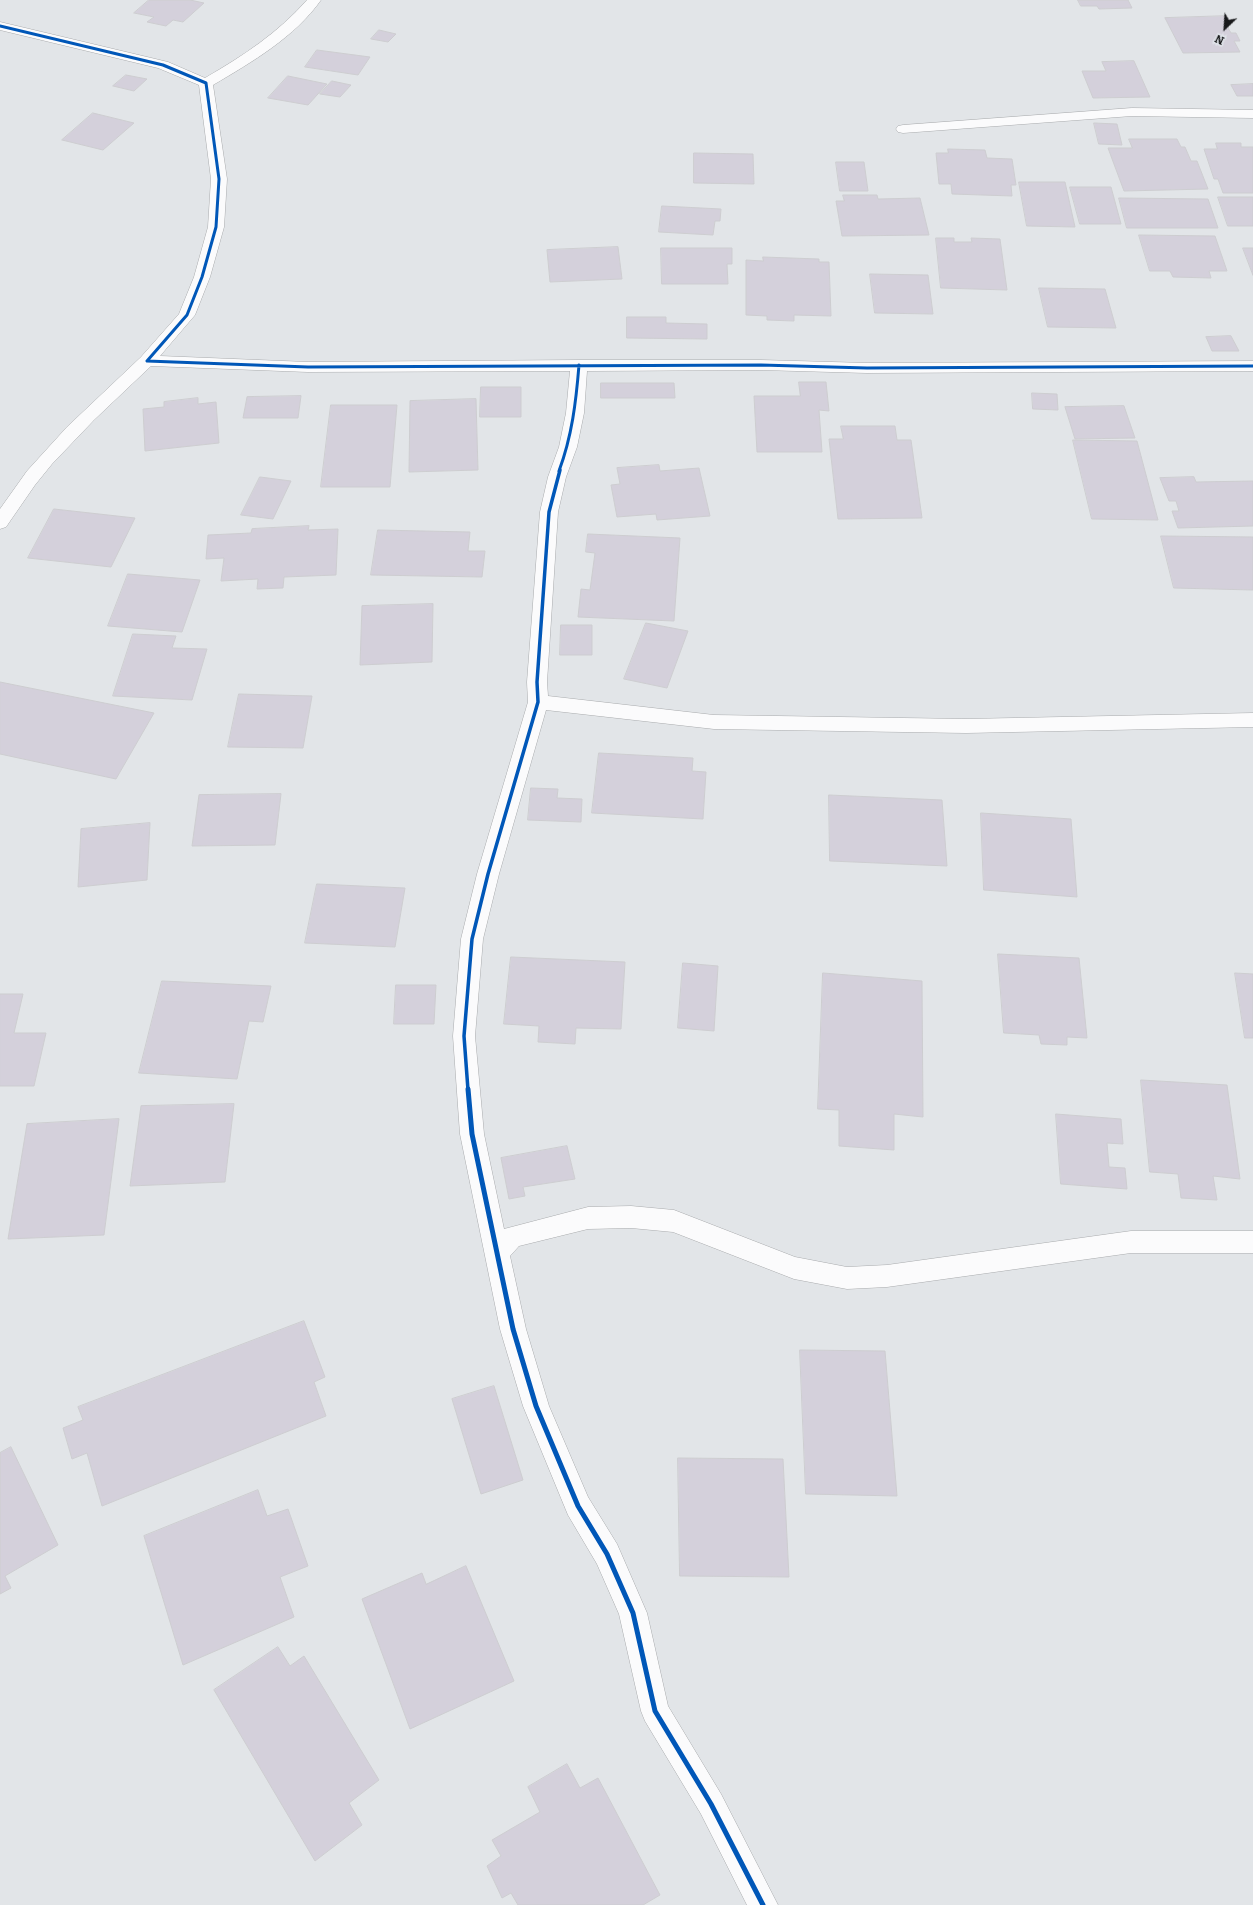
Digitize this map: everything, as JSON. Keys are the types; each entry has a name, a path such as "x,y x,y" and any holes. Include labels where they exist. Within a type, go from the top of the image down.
{"street":[{"path":"206,83 253,55 301,16 314,0"},
{"path":"0,26 162,65 206,83"},
{"path":"0,523 32,476 106,397 147,361 187,315 202,277 216,228 219,179 206,83"},
{"path":"903,129 1132,112 1253,114"},
{"path":"147,361 308,367 579,365 761,365 867,368 1253,366"},
{"path":"579,365 575,413 568,447 557,477 549,512 537,682 538,702 488,874 472,939 464,1036 472,1134 496,1254 513,1329 536,1406 578,1506 607,1554 633,1613 655,1711 711,1804 763,1905"},
{"path":"538,702 714,722 966,726 1253,720"},
{"path":"496,1254 511,1237 588,1218 631,1216 674,1221 794,1268 847,1278 887,1276 1131,1242 1253,1242"}],"building":[{"path":"149,0 190,0 204,3 183,22 173,20 166,26 147,22 154,17 134,13"},
{"path":"1078,0 1128,0 1132,8 1099,9 1097,6 1081,6"},
{"path":"1227,16 1230,21 1224,21 1231,33 1236,33 1240,41 1234,41 1240,52 1183,53 1165,18"},
{"path":"379,30 396,34 388,42 371,39"},
{"path":"317,50 370,57 358,75 305,67"},
{"path":"1134,61 1150,97 1093,98 1082,71 1106,71 1102,62"},
{"path":"126,75 147,79 134,91 113,86"},
{"path":"288,76 327,84 308,105 268,98"},
{"path":"332,81 351,85 340,97 320,94"},
{"path":"1253,84 1253,96 1237,96 1231,85"},
{"path":"93,113 134,123 103,150 62,140"},
{"path":"1094,123 1117,124 1122,145 1099,144"},
{"path":"1129,139 1177,139 1181,147 1185,147 1191,161 1197,161 1208,189 1124,191 1108,148 1132,148"},
{"path":"1216,143 1241,143 1241,147 1253,147 1253,193 1223,193 1218,179 1214,179 1204,149 1217,149"},
{"path":"948,149 985,150 987,158 1012,159 1016,185 1011,185 1012,196 952,194 951,184 939,184 936,153 948,153"},
{"path":"694,153 753,154 754,184 694,183"},
{"path":"836,162 864,162 868,191 840,191"},
{"path":"1019,182 1065,182 1075,227 1027,226"},
{"path":"1070,187 1111,187 1121,224 1080,224"},
{"path":"843,195 877,195 878,199 920,198 929,235 842,236 836,201 844,201"},
{"path":"1218,197 1253,197 1253,226 1228,226"},
{"path":"1119,198 1208,199 1218,228 1127,228"},
{"path":"662,206 721,209 720,221 715,221 713,235 659,232"},
{"path":"1139,235 1215,236 1227,271 1209,271 1211,278 1173,277 1170,271 1150,271"},
{"path":"936,238 954,238 954,242 972,242 971,238 1000,239 1007,290 941,288"},
{"path":"618,247 622,279 550,282 547,250"},
{"path":"661,248 732,248 732,264 727,264 728,284 662,284"},
{"path":"1243,248 1253,248 1253,275"},
{"path":"763,257 819,259 819,262 829,262 831,316 794,315 794,321 767,320 767,316 746,315 746,260 763,261"},
{"path":"870,274 928,275 933,314 875,313"},
{"path":"1039,288 1105,289 1116,328 1048,327"},
{"path":"627,317 666,317 666,323 707,324 707,339 627,338"},
{"path":"1231,336 1239,351 1212,351 1206,337"},
{"path":"799,382 826,382 829,411 819,410 822,452 757,452 754,396 800,396"},
{"path":"601,383 674,383 675,398 601,398"},
{"path":"481,387 521,387 521,417 480,417"},
{"path":"1032,393 1057,394 1058,410 1033,409"},
{"path":"301,396 298,418 243,418 247,397"},
{"path":"198,398 198,404 216,402 219,443 145,451 143,409 164,407 164,402"},
{"path":"476,399 478,470 409,472 410,401"},
{"path":"331,405 397,405 390,487 321,487"},
{"path":"1124,406 1135,438 1075,439 1065,407"},
{"path":"841,426 895,426 897,440 911,440 922,518 838,519 829,439 843,439"},
{"path":"1073,440 1137,441 1158,520 1092,519"},
{"path":"659,465 660,471 699,468 710,516 657,520 656,514 617,517 611,485 620,484 617,468"},
{"path":"260,477 291,481 273,519 241,515"},
{"path":"1194,477 1196,482 1253,481 1253,526 1178,528 1172,511 1179,511 1176,501 1169,501 1160,478"},
{"path":"54,509 135,518 111,567 28,558"},
{"path":"309,526 308,530 338,529 336,575 284,577 283,588 257,589 258,579 221,581 224,558 206,559 208,535 251,533 252,529"},
{"path":"378,530 470,532 468,551 485,551 482,577 371,575"},
{"path":"588,534 680,538 674,621 578,617 581,589 590,590 595,553 586,552"},
{"path":"1161,536 1253,537 1253,590 1174,588"},
{"path":"128,574 200,580 182,632 108,626"},
{"path":"433,604 432,662 360,665 362,606"},
{"path":"646,623 688,631 667,688 624,679"},
{"path":"561,625 592,625 592,655 560,655"},
{"path":"133,634 176,636 172,648 207,649 192,700 113,696"},
{"path":"0,682 154,713 116,779 0,754"},
{"path":"239,694 312,696 303,748 228,747"},
{"path":"599,753 693,758 692,771 706,772 703,819 592,813"},
{"path":"531,788 558,789 557,798 582,799 581,822 528,820"},
{"path":"281,794 275,845 192,846 199,795"},
{"path":"829,795 942,800 947,866 830,861"},
{"path":"981,813 1071,819 1077,897 984,890"},
{"path":"150,823 147,880 78,887 81,829"},
{"path":"317,884 405,888 395,947 305,943"},
{"path":"998,954 1079,958 1087,1038 1067,1037 1067,1045 1041,1044 1039,1035 1004,1033"},
{"path":"511,957 625,962 621,1029 576,1028 575,1044 538,1042 539,1026 504,1024"},
{"path":"683,963 718,966 714,1031 678,1028"},
{"path":"823,973 922,981 923,1117 894,1114 894,1150 839,1146 839,1110 818,1109"},
{"path":"1235,973 1253,974 1253,1038 1245,1038"},
{"path":"162,981 271,986 263,1022 249,1021 237,1079 139,1073"},
{"path":"396,985 436,985 434,1024 394,1024"},
{"path":"0,994 23,994 14,1033 46,1033 34,1086 0,1086"},
{"path":"1141,1080 1227,1085 1240,1179 1213,1176 1217,1200 1181,1198 1178,1174 1150,1172"},
{"path":"234,1104 225,1182 130,1186 141,1106"},
{"path":"1056,1114 1121,1119 1123,1144 1107,1143 1109,1167 1125,1168 1127,1189 1061,1184"},
{"path":"119,1119 104,1235 8,1239 27,1124"},
{"path":"567,1146 575,1179 523,1187 525,1196 509,1199 501,1158"},
{"path":"304,1321 325,1377 314,1382 326,1416 102,1506 87,1453 72,1459 63,1428 83,1420 78,1407"},
{"path":"800,1350 885,1351 897,1496 806,1494"},
{"path":"494,1386 523,1480 481,1494 452,1399"},
{"path":"11,1447 58,1545 5,1576 11,1588 0,1594 0,1453"},
{"path":"678,1458 783,1459 789,1577 680,1576"},
{"path":"258,1490 267,1516 288,1509 308,1566 280,1577 294,1617 183,1665 144,1536"},
{"path":"466,1566 514,1681 410,1729 362,1599 422,1573 426,1584"},
{"path":"278,1647 290,1666 304,1656 379,1780 349,1803 362,1825 315,1861 214,1690"},
{"path":"567,1764 580,1788 598,1778 660,1895 643,1905 518,1905 511,1893 502,1898 487,1866 501,1856 492,1840 540,1812 528,1787"}],"cycle path":[{"path":"0,26 163,65 206,83 219,179 216,227 202,277 187,315 147,361 308,367 761,365 867,368 1253,366"},
{"path":"579,365 575,413 568,447 557,477 549,512 537,682 538,702 488,874 472,939 464,1036 472,1134 513,1329 536,1406 578,1506 607,1554 633,1613 655,1711 711,1804 763,1905"}]}
